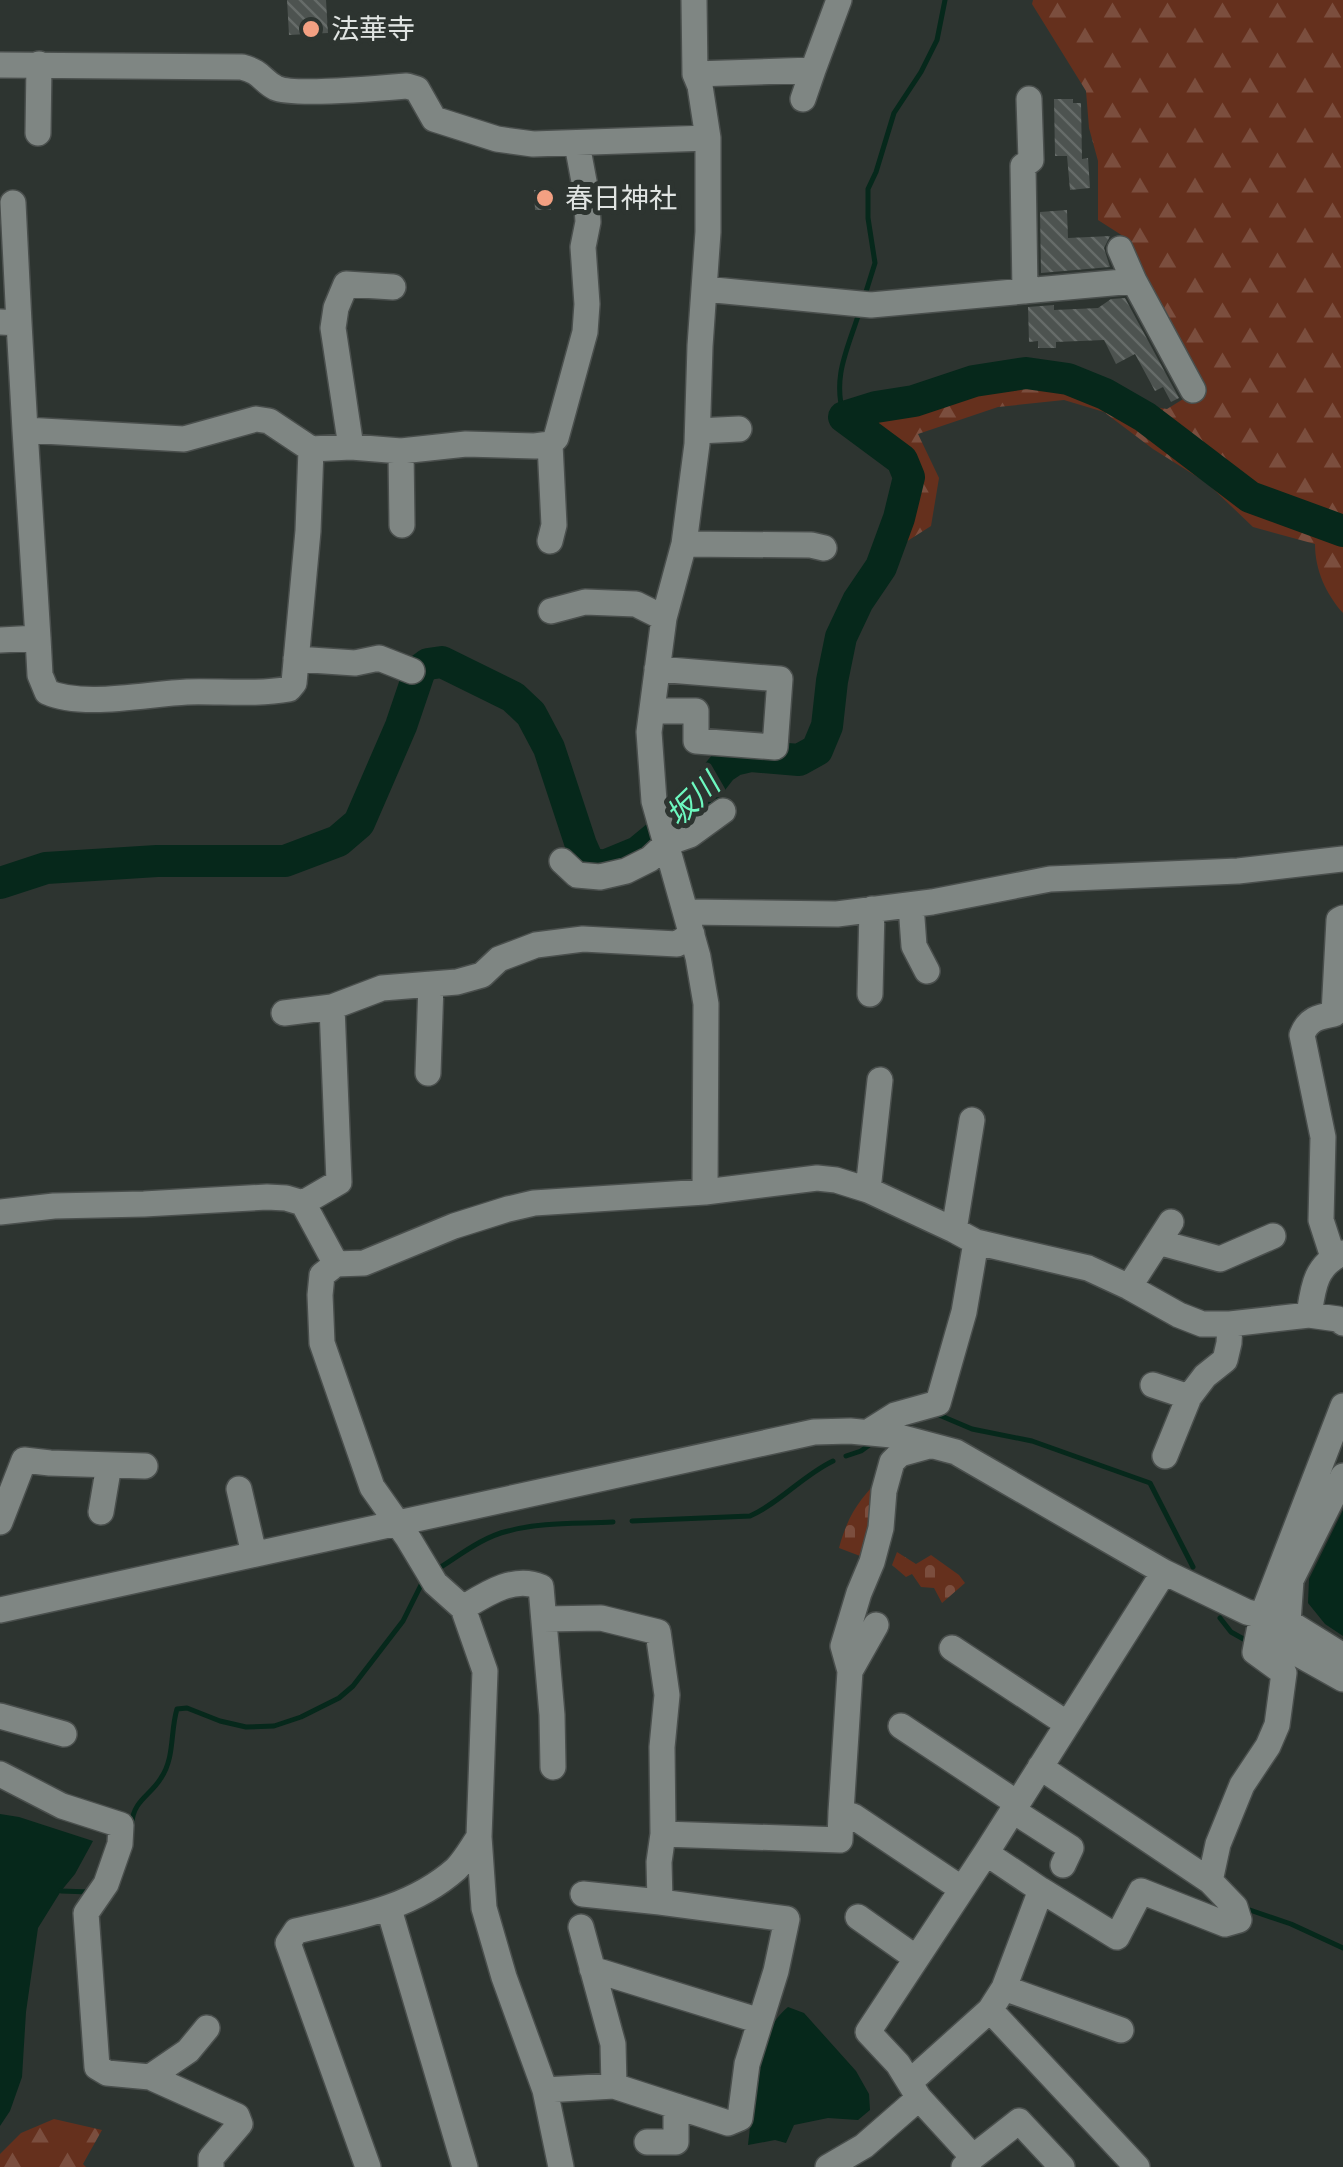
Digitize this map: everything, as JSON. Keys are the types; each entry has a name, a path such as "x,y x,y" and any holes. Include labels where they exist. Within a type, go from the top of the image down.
{"street":[{"path":"694,0 695,74 708,138 708,232 698,431 684,544 664,618 648,732 654,801 689,923 706,1004 705,1192"},
{"path":"803,98 839,0"},
{"path":"38,133 39,64"},
{"path":"0,65 242,68 255,70 277,88 298,91 406,86 417,90 434,120 533,144 708,138"},
{"path":"695,74 814,70"},
{"path":"1025,291 1035,195 1022,166 1032,160 1029,99"},
{"path":"25,430 184,440 256,420 269,421 310,449 401,451 466,444 550,444 556,438 585,332 583,247 588,222 577,144"},
{"path":"12,203 9,323 25,430 40,675 46,692 78,700 289,689 294,682 308,531 310,449"},
{"path":"1120,249 1193,390"},
{"path":"704,289 872,305 1134,280"},
{"path":"352,448 332,328 336,308 346,284 393,287"},
{"path":"698,431 740,428"},
{"path":"550,444 554,525 550,540"},
{"path":"401,451 402,525"},
{"path":"684,544 824,548"},
{"path":"551,611 584,590 636,604 664,618"},
{"path":"0,640 38,638"},
{"path":"296,659 355,663 378,658 412,671"},
{"path":"652,711 696,711 696,742 776,746 780,679 657,669"},
{"path":"664,832 690,835 724,811"},
{"path":"562,861 577,874 600,877 626,871 650,859 664,832"},
{"path":"689,923 837,914 1050,878 1189,874 1343,859"},
{"path":"911,904 914,946 927,971"},
{"path":"870,994 872,909"},
{"path":"1309,1314 1314,1282 1338,1255 1320,1220 1323,1137 1302,1035 1306,1024 1334,1014 1343,918"},
{"path":"284,1013 332,1007 382,988 457,982 482,975 499,959 536,945 584,939 678,944 689,923"},
{"path":"428,1073 431,984"},
{"path":"303,1203 339,1182 332,1007"},
{"path":"868,1190 880,1080"},
{"path":"927,1443 964,1312 972,1120"},
{"path":"560,2167 545,2090 484,1908 479,1837 485,1671 463,1608 435,1583 372,1487 322,1342 322,1275 336,1264 364,1263 508,1208 705,1192 816,1178 868,1190 965,1236 1088,1268 1202,1324 1309,1314 1338,1319 1343,1324"},
{"path":"0,1212 54,1206 286,1198 303,1203 336,1264"},
{"path":"1129,1287 1165,1232 1220,1259 1273,1236"},
{"path":"1165,1456 1189,1398 1205,1376 1225,1360 1230,1324"},
{"path":"1153,1384 1189,1398"},
{"path":"868,1432 896,1414 938,1403"},
{"path":"1210,1880 1218,1844 1242,1785 1268,1746 1277,1724 1284,1673 1255,1652 1261,1624 1343,1406"},
{"path":"0,1610 814,1432 868,1432 956,1452 1164,1572 1247,1612 1343,1679"},
{"path":"663,1834 840,1840 850,1671 863,1632 859,1593 872,1562 892,1462 900,1454 927,1443"},
{"path":"0,1522 24,1460 145,1466"},
{"path":"101,1512 109,1465"},
{"path":"1288,1622 1291,1580 1343,1476"},
{"path":"360,1532 362,1508 372,1487"},
{"path":"239,1489 254,1554"},
{"path":"1062,2167 1019,2121 969,2162 898,2064 868,2032 1164,1572"},
{"path":"463,1608 494,1589 528,1582 541,1588 553,1767"},
{"path":"544,1619 601,1618 658,1632 667,1694 662,1747 660,1902"},
{"path":"1261,1624 1288,1622 1343,1656"},
{"path":"952,1648 1066,1723"},
{"path":"0,1716 64,1734"},
{"path":"901,1726 1071,1848 1063,1865"},
{"path":"986,1853 1117,1937 1141,1891 1226,1924 1239,1920 1235,1907 1210,1880 1040,1767"},
{"path":"0,1774 62,1806 121,1825 120,1844 106,1884 86,1914 97,2067 106,2073 150,2077 237,2116 240,2124 211,2158 211,2167"},
{"path":"841,1812 854,1816 962,1889"},
{"path":"368,2167 288,1943 296,1931 410,1900 458,1868 479,1837"},
{"path":"828,2167 864,2146 990,2010 1004,1988 1040,1890"},
{"path":"545,2090 614,2086 728,2122 740,2118 747,2064 788,1920 583,1894"},
{"path":"388,1909 465,2167"},
{"path":"858,1917 916,1958"},
{"path":"581,1928 612,2044 614,2086"},
{"path":"592,1969 760,2021"},
{"path":"1004,1988 1121,2030"},
{"path":"990,2010 1137,2167"},
{"path":"150,2077 188,2051 207,2028"},
{"path":"647,2142 676,2142 676,2106"}],"green space":[{"path":"1033,0 1343,0 1343,613 1323,581 1315,544 1253,527 1207,483 1104,412 1064,400 998,407 918,434 939,478 931,526 898,547 913,491 915,464 862,421 979,388 1040,384 1083,396 1167,409 1206,385 1123,236 1098,220 1098,161 1089,128 1086,91"},
{"path":"884,1474 868,1559 839,1548 856,1508"},
{"path":"897,1552 916,1564 931,1555 965,1583 942,1603 934,1588 921,1587 912,1574 906,1577 892,1565"},
{"path":"54,2119 102,2130 83,2164 86,2167 0,2167 0,2154 21,2133"}],"shaded area":[{"path":"1343,1510 1343,1636 1325,1624 1308,1603 1309,1579"},
{"path":"0,1814 93,1841 38,1928 22,2077 0,2126"},
{"path":"788,2007 804,2013 856,2071 869,2094 870,2110 858,2120 828,2118 794,2125 786,2143 775,2140 748,2145 762,2052 776,2019"}],"building":[{"path":"287,0 326,0 328,33 289,35"},
{"path":"1054,99 1081,103 1082,159 1088,158 1090,188 1070,190 1067,156 1055,156"},
{"path":"534,190 550,190 551,210 535,210"},
{"path":"1067,210 1068,238 1110,236 1104,248 1110,267 1041,273 1040,212"},
{"path":"1125,298 1179,398 1171,402 1163,387 1155,391 1135,354 1116,364 1104,340 1056,342 1056,348 1038,348 1038,341 1029,342 1028,307 1098,308 1111,299"}],"waterway":[{"path":"864,298 875,263 868,189 894,113 937,40 945,0"},
{"path":"844,417 840,377 859,313"},
{"name":"坂川","path":"0,883 46,868 157,861 285,861 338,841 359,823 401,726 420,670 442,662 513,697 531,714 549,748 589,863 604,866 638,852 690,809 722,768 734,760 751,756 799,760 817,750 827,726 841,637 858,601 881,567 909,477 902,460 844,417 914,401 974,381 1026,373 1068,379 1105,394 1145,417 1250,497 1343,531"},
{"path":"939,1415 972,1429 1032,1441 1150,1483 1193,1567"},
{"path":"846,1456 872,1443"},
{"path":"632,1521 750,1516 833,1461"},
{"path":"436,1570 480,1542 508,1531 613,1522"},
{"path":"132,1823 139,1804 165,1770 177,1709 187,1708 246,1727 274,1726 339,1698 353,1686 403,1621 423,1581"},
{"path":"1220,1618 1231,1632 1247,1641"},
{"path":"61,1891 90,1892"},
{"path":"1244,1908 1343,1948"}],"place":[{"name":"法華寺","path":"311,29"},
{"name":"春日神社","path":"545,198"}]}
